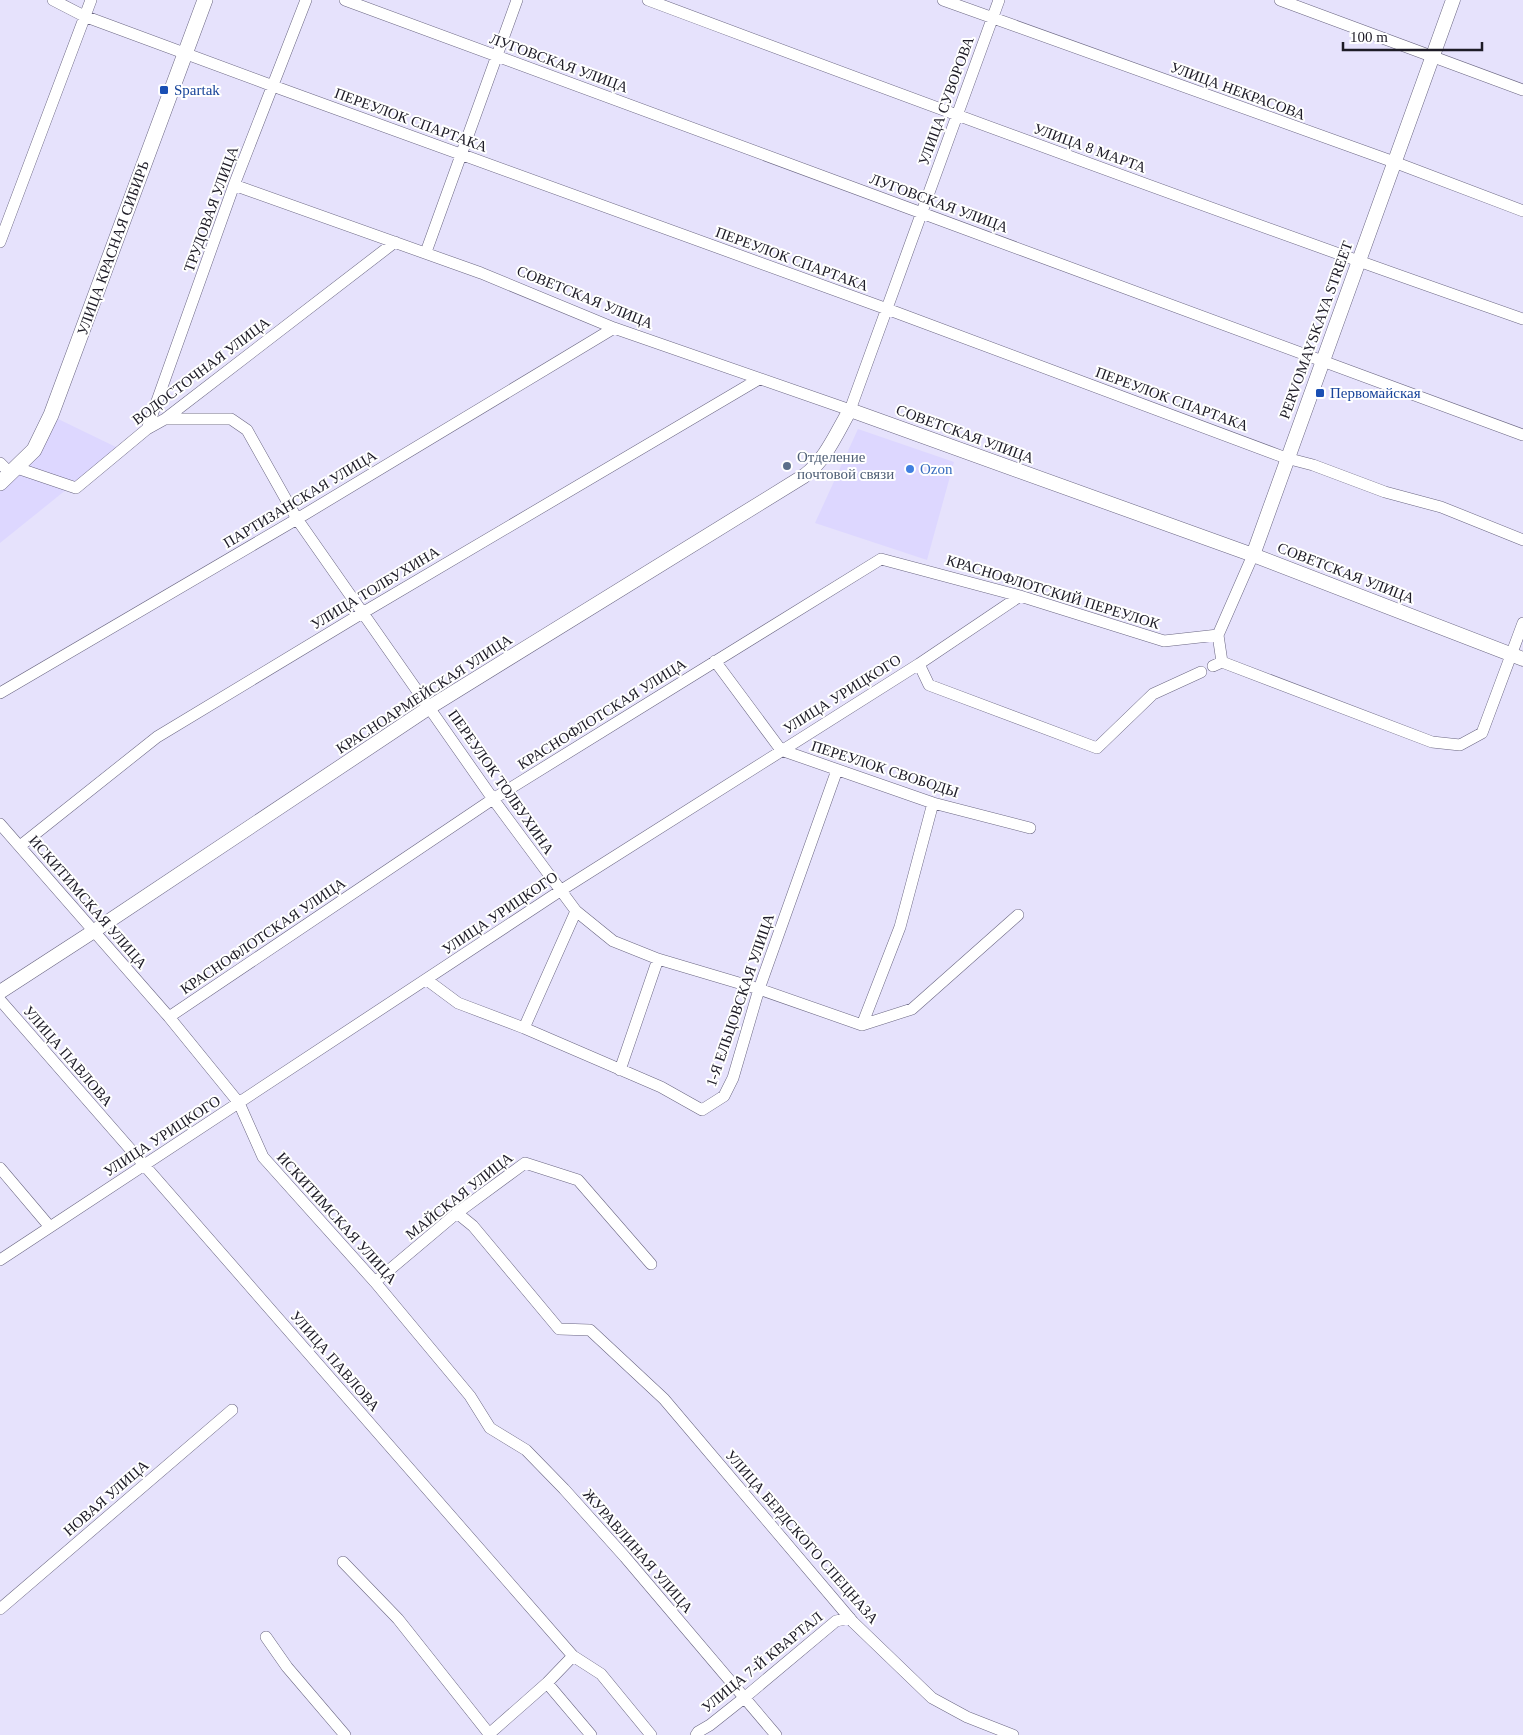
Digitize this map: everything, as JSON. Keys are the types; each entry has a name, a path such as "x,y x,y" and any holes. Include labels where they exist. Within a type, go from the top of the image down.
{"main road":[{"name":"УЛИЦА КРАСНАЯ СИБИРЬ","path":"7,472 34,450 51,414 205,0"}],"street":[{"name":"ПЕРЕУЛОК СПАРТАКА","path":"53,0 84,16 273,86 887,309 1286,458 1313,465 1385,492 1441,507 1523,540"},
{"path":"0,242 90,0"},
{"name":"ТРУДОВАЯ УЛИЦА","path":"147,429 234,185 306,0"},
{"name":"ЛУГОВСКАЯ УЛИЦА","path":"345,0 1523,435"},
{"path":"426,252 517,0"},
{"name":"УЛИЦА 8 МАРТА","path":"648,0 957,116 1523,319"},
{"name":"УЛИЦА НЕКРАСОВА","path":"943,0 1394,162 1523,211"},
{"name":"УЛИЦА СУВОРОВА","path":"850,410 999,0"},
{"path":"1280,0 1523,90"},
{"name":"PERVOMAYSKAYA STREET","path":"1218,635 1253,555 1286,458 1453,0"},
{"name":"СОВЕТСКАЯ УЛИЦА","path":"234,185 426,252 614,328 850,410 1253,555 1517,657"},
{"name":"ВОДОСТОЧНАЯ УЛИЦА","path":"7,472 76,488 147,429 165,419 395,242"},
{"name":"ПАРТИЗАНСКАЯ УЛИЦА","path":"0,694 297,519 614,328"},
{"name":"УЛИЦА ТОЛБУХИНА","path":"20,846 157,737 364,612 760,379"},
{"name":"КРАСНОАРМЕЙСКАЯ УЛИЦА","path":"0,992 430,707 786,488 812,470 828,448 850,410"},
{"name":"ПЕРЕУЛОК ТОЛБУХИНА","path":"165,419 230,419 246,430 297,519 364,612 493,799 576,911 613,941 658,959 759,989 862,1025"},
{"name":"КРАСНОФЛОТСКИЙ ПЕРЕУЛОК","path":"881,558 1020,596 1164,641 1218,635"},
{"name":"КРАСНОФЛОТСКАЯ УЛИЦА","path":"169,1017 493,799 881,558"},
{"name":"УЛИЦА УРИЦКОГО","path":"0,1260 427,980 560,890 919,664 1020,596"},
{"path":"1218,635 1217,664 1432,742 1460,745 1482,733 1517,657 1514,643 1523,623"},
{"path":"715,661 781,750"},
{"path":"919,664 928,685 1097,748 1153,694 1200,672"},
{"name":"ПЕРЕУЛОК СВОБОДЫ","path":"781,750 934,802 1030,828"},
{"name":"1-Я ЕЛЬЦОВСКАЯ УЛИЦА","path":"427,980 458,1003 524,1028 661,1087 702,1110 724,1096 733,1078 759,989 837,770"},
{"path":"862,1025 900,927 934,802"},
{"name":"ИСКИТИМСКАЯ УЛИЦА","path":"0,824 169,1017 239,1103 263,1157 374,1282 470,1396"},
{"path":"524,1028 576,911"},
{"path":"862,1025 912,1009 1018,915"},
{"path":"620,1070 658,959"},
{"name":"УЛИЦА ПАВЛОВА","path":"0,1000 574,1656 601,1674 651,1735"},
{"name":"МАЙСКАЯ УЛИЦА","path":"374,1282 456,1213 525,1163 578,1180 651,1264"},
{"path":"0,1168 50,1227"},
{"name":"УЛИЦА БЕРДСКОГО СПЕЦНАЗА","path":"456,1213 474,1226 559,1329 590,1330 664,1399 850,1618 932,1698 966,1717 1014,1735"},
{"name":"ЖУРАВЛИНАЯ УЛИЦА","path":"470,1396 490,1428 526,1450 564,1489 625,1557 776,1735"},
{"name":"НОВАЯ УЛИЦА","path":"0,1609 232,1410"},
{"path":"343,1562 398,1619 489,1735 574,1656"},
{"name":"УЛИЦА 7-Й КВАРТАЛ","path":"696,1735 744,1698 836,1621 850,1618"},
{"path":"266,1637 287,1667 345,1735"},
{"path":"547,1683 591,1735"}],"shaded area":[{"path":"54,417 118,448 0,543 0,490 35,461"},
{"path":"858,429 954,462 927,560 815,523"}],"place":[{"name":"Spartak","path":"164,90"},
{"name":"Первомайская","path":"1320,393"},
{"name":"Отделение почтовой связи","path":"787,466"},
{"name":"Ozon","path":"910,469"}]}
